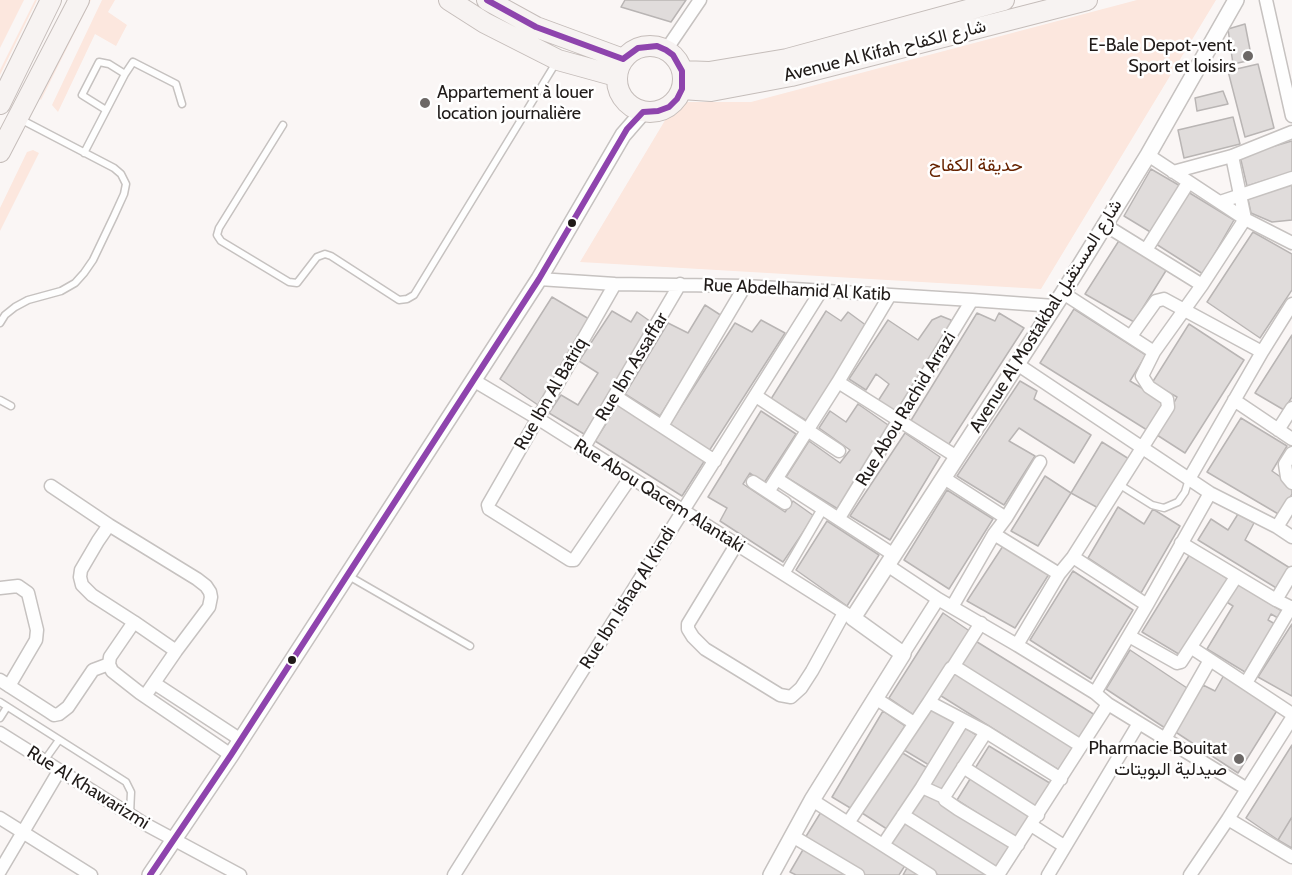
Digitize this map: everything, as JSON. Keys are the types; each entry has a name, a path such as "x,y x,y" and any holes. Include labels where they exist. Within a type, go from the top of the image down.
{"main road":[{"path":"0,104 51,0"},
{"path":"0,152 79,0"},
{"path":"449,0 485,23 558,60 597,69 620,67"},
{"path":"488,0 536,27 620,67"},
{"name":"Avenue Al Kifah شارع الكفاح","path":"682,80 709,72 787,59 1004,0"},
{"name":"Avenue Al Kifah شارع الكفاح","path":"682,80 711,91 790,76 1087,0"},
{"path":"657,46 666,50 674,55 682,80 677,99 669,107 658,111 637,109 621,96 617,86 620,67 638,48 657,46"}],"street":[{"path":"666,50 700,0"},
{"name":"Avenue Al Mostakbal شارع المستقبل","path":"848,615 891,560 1063,293 1148,155 1236,0"},
{"path":"1266,0 1289,87 1292,116"},
{"path":"150,875 241,740 539,279 637,109"},
{"path":"1173,172 1232,156 1292,132"},
{"path":"1148,155 1245,219 1292,243"},
{"path":"1017,645 1059,574 1073,557 1143,449 1169,403 1167,399 1149,387 1142,376 1154,352 1245,219 1232,156"},
{"path":"1220,202 1292,178"},
{"path":"1146,250 1188,183"},
{"path":"1105,225 1202,285"},
{"name":"Rue Abdelhamid Al Katib","path":"539,279 615,284 745,286 1054,306"},
{"name":"Rue Ibn Al Batriq","path":"615,284 488,505 489,509 570,560 574,560 630,478"},
{"name":"Rue Ibn Assaffar","path":"583,449 680,284"},
{"path":"662,426 745,286"},
{"name":"Rue Ibn Ishaq Al Kindi","path":"454,875 821,291"},
{"path":"1063,293 1154,352"},
{"path":"768,492 838,382 890,294"},
{"path":"1131,336 1153,304 1159,299 1164,299 1262,352"},
{"name":"Rue Abou Rachid Arrazi","path":"839,518 972,300"},
{"path":"1189,479 1292,304"},
{"path":"1017,364 1210,493 1292,537"},
{"name":"Rue Abou Qacem Alantaki","path":"473,380 848,615 903,654"},
{"path":"838,382 957,458"},
{"path":"615,396 715,461"},
{"path":"756,396 839,451"},
{"path":"1234,400 1292,439"},
{"path":"1278,430 1292,408"},
{"path":"1292,453 1285,464 1287,477 1292,483"},
{"path":"952,607 994,534 1040,462"},
{"path":"944,478 1006,518"},
{"path":"777,479 839,518 938,599 1017,645 1247,789"},
{"path":"753,482 784,503"},
{"path":"51,486 196,579 210,592 208,607 145,696"},
{"path":"1095,693 1210,493"},
{"path":"1277,527 1292,503"},
{"path":"784,575 823,508"},
{"path":"109,525 81,570 82,585 92,595 176,651"},
{"path":"994,534 1059,574"},
{"path":"1181,543 1292,608 1246,683"},
{"path":"736,545 688,624 693,637 705,649 780,695 791,697 801,688 848,615"},
{"path":"1073,557 1147,605"},
{"path":"1276,600 1292,573"},
{"path":"1129,636 1177,663 1184,660 1236,577"},
{"path":"0,588 18,586 28,593 37,630 36,640 5,683 54,715 68,707 93,670 109,664"},
{"path":"776,873 812,800 938,599"},
{"path":"134,622 110,657 109,664 119,677 231,755"},
{"path":"848,823 981,623"},
{"path":"1190,875 1292,716 1192,648"},
{"path":"1165,739 1210,660"},
{"path":"953,667 1081,746"},
{"path":"154,683 241,740"},
{"path":"875,698 914,723"},
{"path":"929,702 986,732 1060,779"},
{"path":"903,815 998,875 1108,704"},
{"path":"883,845 963,720"},
{"path":"1050,874 1064,846 1139,723"},
{"path":"944,797 986,732"},
{"name":"Rue Al Khawarizmi","path":"0,733 172,840 240,875"},
{"path":"963,767 1035,820 1064,846"},
{"path":"0,871 59,771"},
{"path":"922,787 944,797 958,809 1018,845"},
{"path":"812,800 930,875"},
{"path":"0,818 91,875"},
{"path":"1228,819 1292,857"},
{"path":"794,837 858,875"}],"lane":[{"path":"283,125 219,228 217,235 221,241 289,282 297,283 317,257 325,254 399,300 407,299 414,295 558,60"},
{"path":"106,110 82,95 99,62 109,64 125,74"},
{"path":"84,153 133,62 176,84 182,104"},
{"path":"0,323 5,315 28,300 61,291 75,284 93,260 124,194 126,184 121,174 114,168 17,117"},
{"path":"0,400 11,406"},
{"path":"1119,485 1152,506 1164,508 1178,502 1185,492 1189,479"},
{"path":"346,575 470,646"},
{"path":"0,702 126,783 131,792 130,815"},
{"path":"0,718 7,707"},
{"path":"45,761 59,740"}],"green space":[{"path":"0,0 24,0 0,48"},
{"path":"37,0 0,75 0,70"},
{"path":"91,0 41,100 40,99"},
{"path":"102,0 115,0 108,12 127,25 116,46 95,34 58,112 52,105"},
{"name":"حديقة الكفاح","path":"1137,0 1216,0 1041,289 580,262 676,102 751,102"},
{"path":"33,150 39,153 0,231 0,208 27,152"}],"building":[{"path":"625,0 686,0 671,22 621,7"},
{"path":"1245,24 1252,60 1233,64 1228,29"},
{"path":"1258,64 1274,128 1245,137 1228,71"},
{"path":"1223,91 1228,104 1197,111 1195,98"},
{"path":"1233,117 1240,144 1184,158 1178,130"},
{"path":"1292,141 1292,172 1247,186 1240,156"},
{"path":"1151,169 1182,187 1152,233 1124,216"},
{"path":"1292,182 1292,220 1272,222 1251,213 1247,195"},
{"path":"1188,192 1234,220 1203,274 1156,244"},
{"path":"1253,232 1292,254 1292,290 1260,338 1207,302"},
{"path":"1120,239 1167,269 1134,322 1085,294"},
{"path":"552,297 589,319 538,405 500,379"},
{"path":"705,305 722,316 660,416 625,394 668,323 688,333"},
{"path":"1074,309 1146,355 1130,381 1167,403 1147,430 1040,363"},
{"path":"612,311 631,322 637,312 654,324 584,434 549,413 561,395 578,405 598,373 579,361"},
{"path":"826,311 841,321 848,312 867,326 807,421 771,399"},
{"path":"977,313 995,321 999,313 1024,328 947,447 910,422"},
{"path":"941,316 951,320 950,334 899,415 878,401 889,384 876,374 866,390 849,379 888,320 918,340 932,320"},
{"path":"761,320 785,333 709,451 670,424 735,323 752,332"},
{"path":"1189,324 1244,360 1185,453 1157,435 1177,397 1152,383"},
{"path":"1292,335 1292,397 1284,410 1255,393"},
{"path":"1020,381 1037,391 1034,399 1091,435 1074,463 1019,428 1009,441 1035,456 1004,505 957,476"},
{"path":"619,403 705,460 682,496 595,441"},
{"path":"858,404 891,427 838,509 786,477 809,441 840,463 850,450 819,428 830,411 846,422"},
{"path":"761,411 796,434 764,483 750,473 743,484 785,512 793,501 814,516 783,562 720,521 727,508 708,497"},
{"path":"1241,418 1287,446 1272,471 1292,485 1292,494 1280,515 1207,472"},
{"path":"905,433 940,457 890,540 850,516"},
{"path":"1102,442 1129,459 1100,509 1071,493"},
{"path":"1045,476 1071,493 1038,546 1011,531"},
{"path":"947,490 993,519 949,589 904,560"},
{"path":"1118,507 1144,524 1153,509 1180,526 1141,593 1088,558"},
{"path":"1238,514 1254,523 1245,540 1290,568 1278,589 1198,540 1211,519 1228,530"},
{"path":"827,521 879,555 847,606 796,570"},
{"path":"1003,546 1049,574 1015,628 967,601"},
{"path":"1190,554 1229,580 1182,656 1142,632"},
{"path":"1073,571 1133,610 1091,679 1030,640"},
{"path":"1236,583 1282,611 1278,618 1271,614 1268,620 1275,624 1245,672 1207,649 1233,606 1225,601"},
{"path":"943,613 971,632 914,715 889,698"},
{"path":"1292,624 1292,696 1258,677"},
{"path":"974,640 1095,715 1079,741 958,665"},
{"path":"1130,650 1187,688 1165,728 1106,689"},
{"path":"954,669 1078,747 1062,772 938,694"},
{"path":"1224,675 1278,709 1238,773 1174,731 1203,685 1215,691"},
{"path":"932,705 956,720 929,765 904,750"},
{"path":"883,711 905,726 852,809 832,797"},
{"path":"961,725 978,736 943,793 926,782"},
{"path":"1292,745 1292,817 1278,840 1246,818"},
{"path":"989,746 1053,785 1038,809 974,770"},
{"path":"901,752 929,769 890,831 862,813"},
{"path":"972,776 1034,816 1019,840 957,800"},
{"path":"923,791 1014,846 999,872 907,816"},
{"path":"821,812 906,864 899,875 865,875 805,838"},
{"path":"1292,817 1292,848 1278,840"},
{"path":"905,820 992,875 938,875 889,845"},
{"path":"804,848 849,875 796,875 790,872"},
{"path":"908,866 924,875 903,875"}],"transit line":[{"path":"150,875 231,755 539,279 627,129 643,112 658,111 669,107 677,99 682,89 682,71 673,55 666,50 657,46 638,48 623,59 536,27 487,0"}],"place":[{"name":"E-Bale Depot-vent. Sport et loisirs","path":"1248,56"},
{"name":"Appartement à louer location journalière","path":"425,103"},
{"name":"Pharmacie Bouitat صيدلية البويتات","path":"1239,759"}]}
